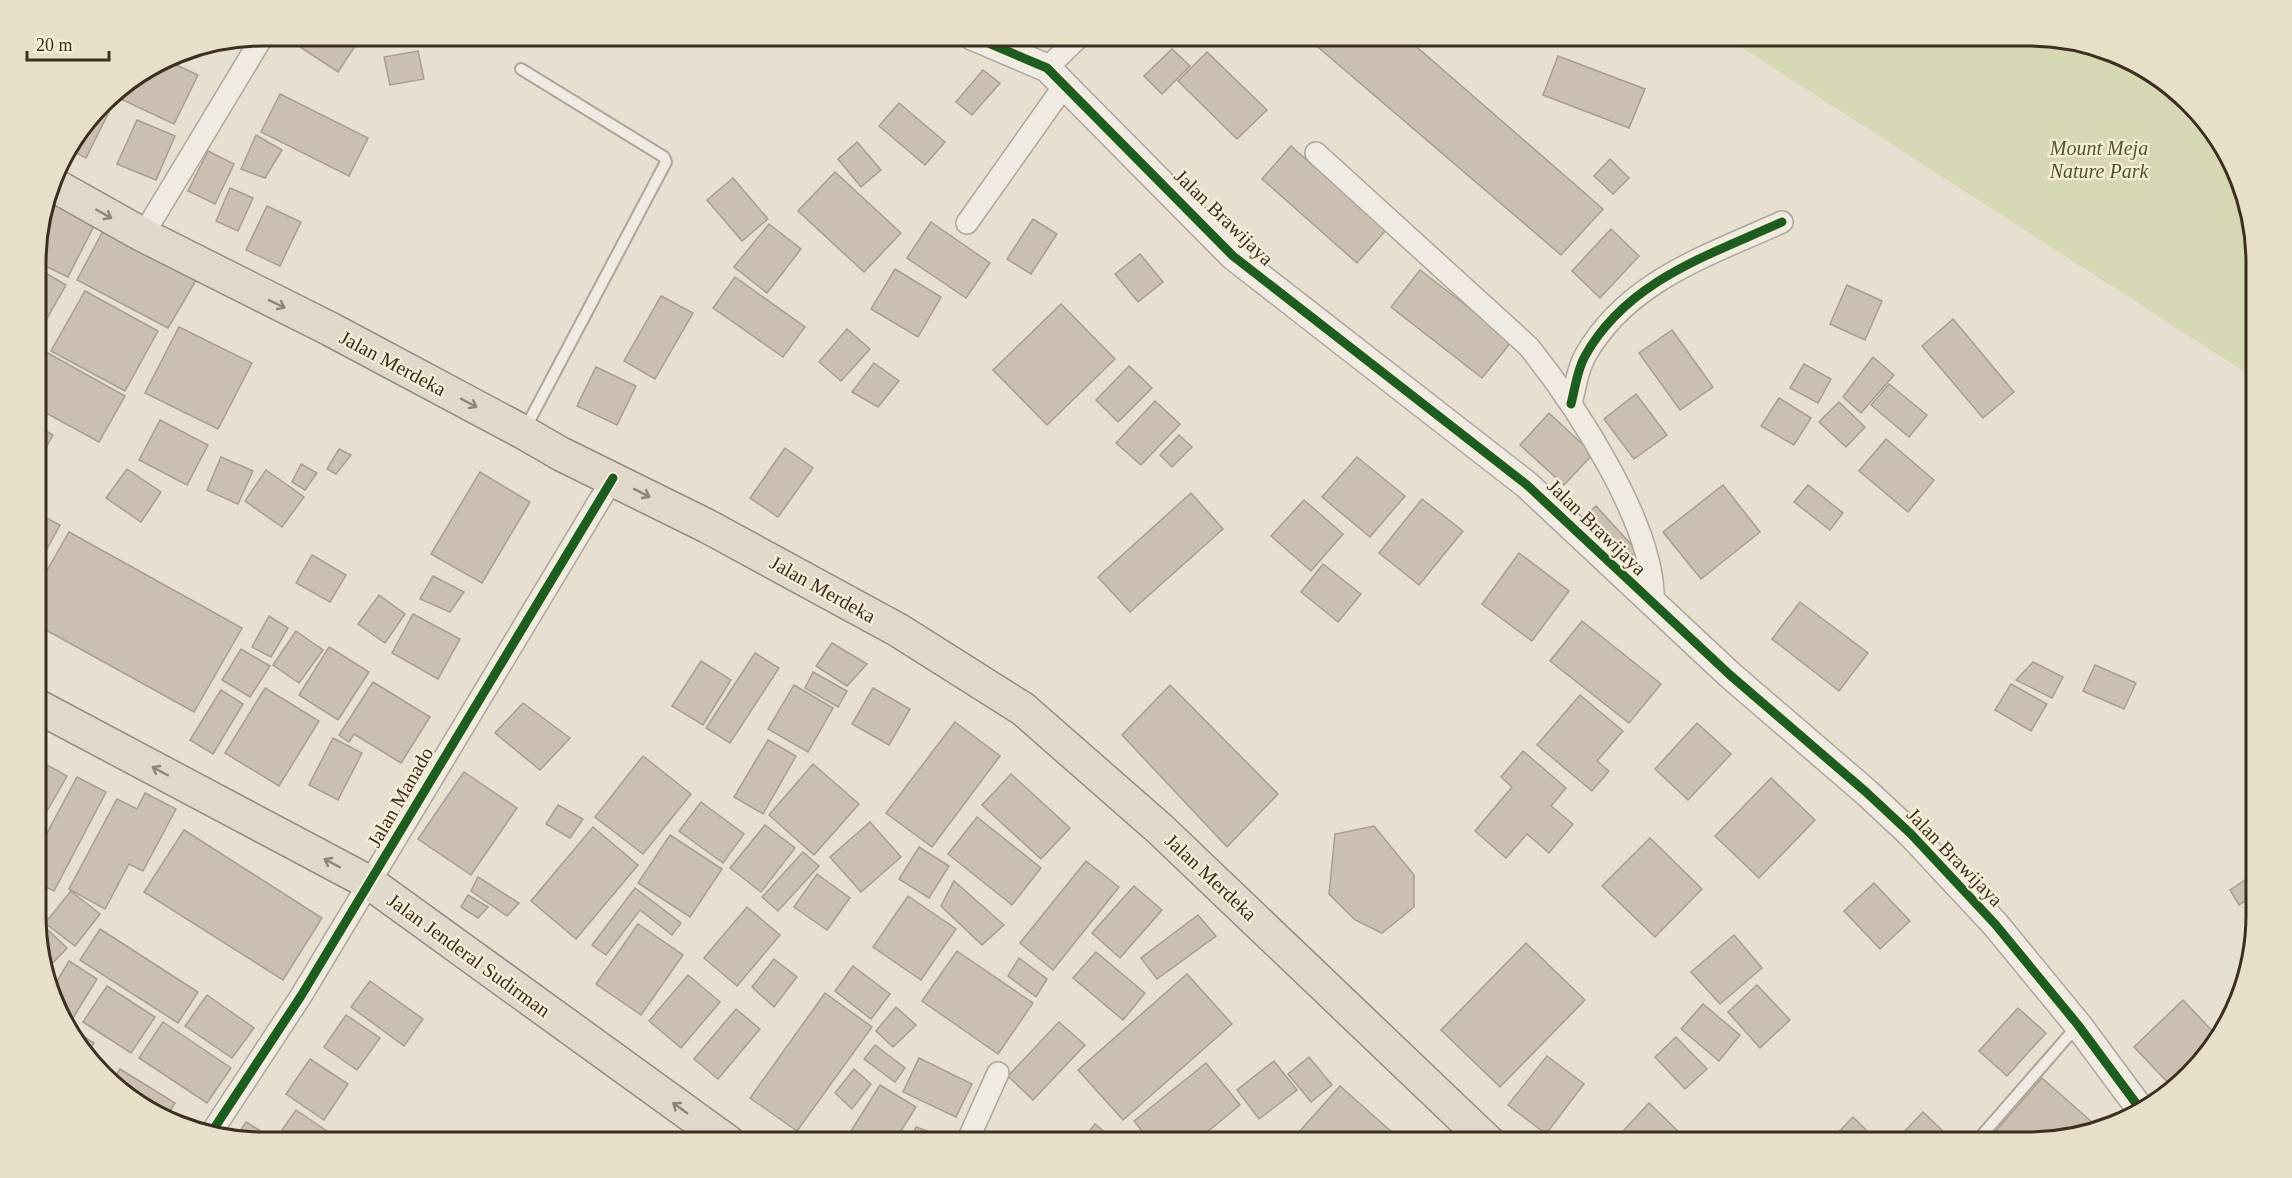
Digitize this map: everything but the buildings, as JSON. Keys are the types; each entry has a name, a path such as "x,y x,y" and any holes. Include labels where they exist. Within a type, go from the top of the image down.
{"highway":[{"name":"Jalan Merdeka","path":"60,188 143,235 330,329 561,454 707,526 898,630 1023,709 1177,845 1478,1132"},
{"name":"Jalan Jenderal Sudirman","path":"46,710 370,883 714,1132"}],"street":[{"path":"143,235 257,46"},
{"name":"Jalan Brawijaya","path":"992,46 1056,77 1233,256 1527,485 1653,605 1911,834 1995,924 2078,1025 2136,1103"},
{"path":"967,223 1074,46"},
{"path":"1316,153 1529,347 1589,432 1636,524 1651,562 1654,584 1653,605"},
{"path":"1571,404 1584,358 1611,317 1652,283 1782,222"},
{"name":"Jalan Manado","path":"216,1126 301,996 613,478"},
{"path":"971,1132 998,1073"}],"lane":[{"path":"521,69 664,157 666,162 523,432"},
{"path":"1985,1132 2078,1025"}],"green space":[{"name":"Mount Meja Nature Park","path":"1739,46 2028,46 2057,48 2112,63 2149,83 2172,100 2201,131 2223,168 2234,194 2245,249 2246,373"}],"cycle path":[{"path":"995,46 1047,68 1233,256 1527,485 1730,675 1866,792 1911,834 1995,924 2078,1025 2136,1103"},
{"path":"1571,404 1582,361 1602,330 1623,308 1671,274 1782,222"},
{"path":"216,1126 301,996 613,478"}]}
